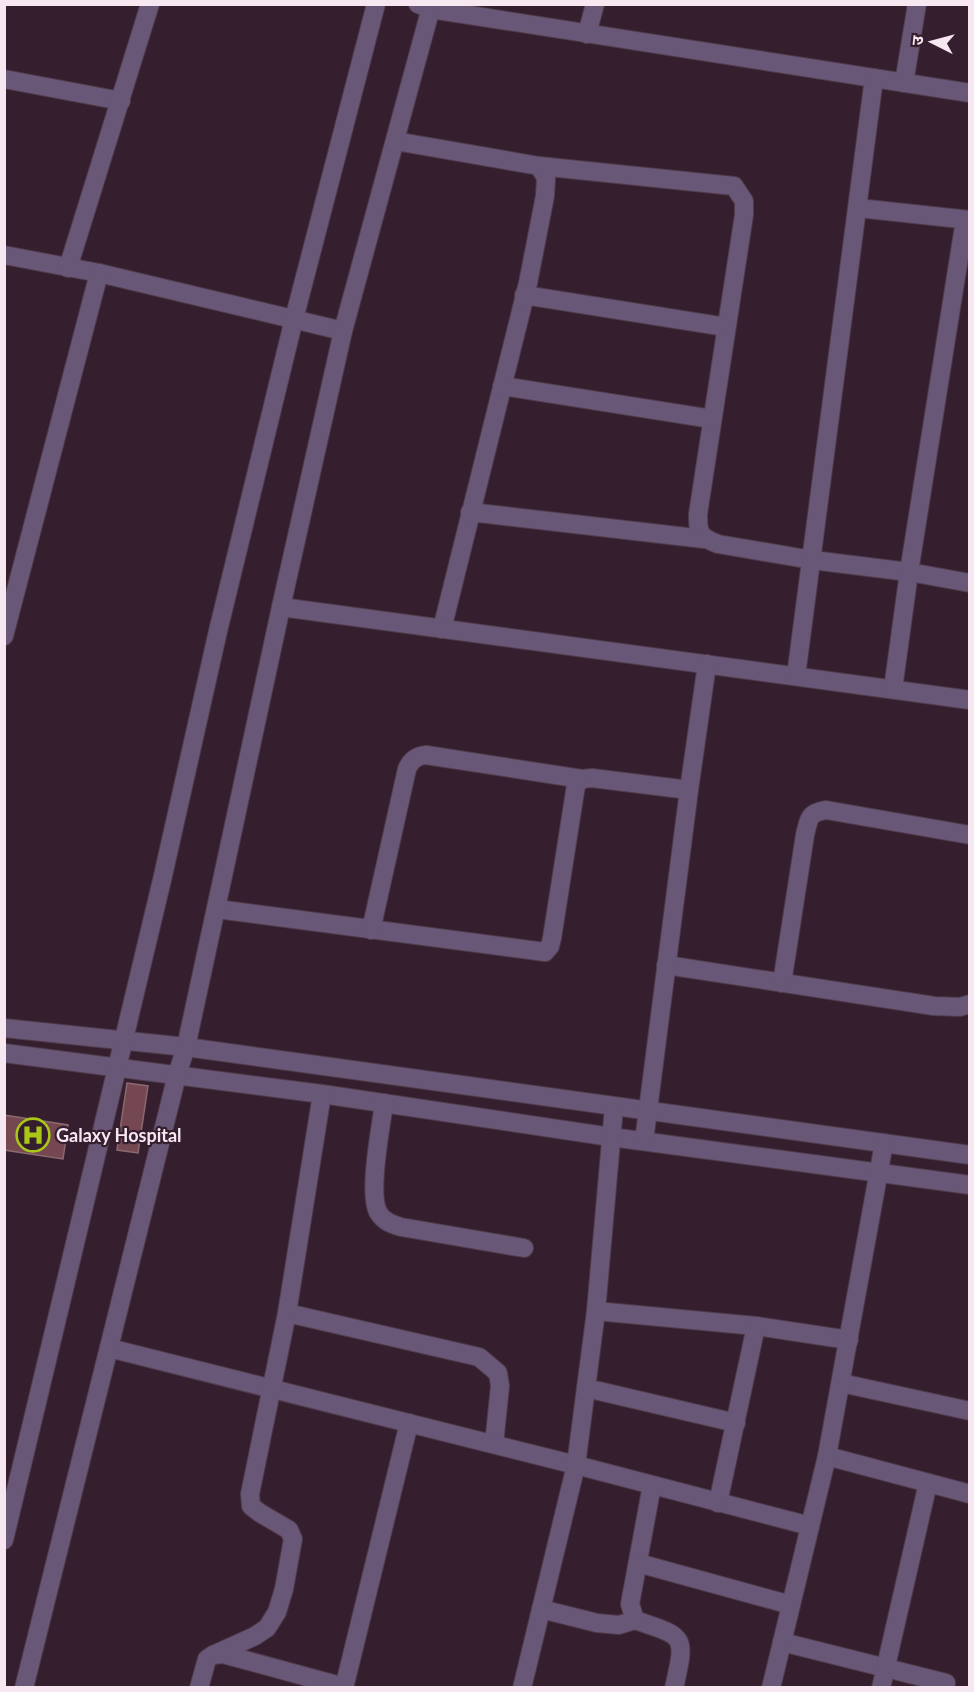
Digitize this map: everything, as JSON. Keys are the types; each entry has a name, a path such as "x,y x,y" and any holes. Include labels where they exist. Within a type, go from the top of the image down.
{"street":[{"path":"68,268 150,4"},
{"path":"4,1540 9,1507 125,1041 221,619 294,319 376,4"},
{"path":"587,34 596,4"},
{"path":"904,83 917,4"},
{"path":"24,1688 177,1075 186,1047 281,608 344,331 395,141 427,6 587,34 969,93"},
{"path":"796,676 874,78"},
{"path":"4,79 121,101"},
{"path":"395,141 539,166 734,186 744,201 744,215 698,514 698,529 704,539"},
{"path":"442,629 524,296 545,196 546,178 539,166"},
{"path":"858,207 967,220 909,572 893,689"},
{"path":"4,255 99,273 344,331"},
{"path":"4,636 99,273"},
{"path":"524,296 726,327"},
{"path":"502,386 712,419"},
{"path":"470,512 704,539 718,544 812,560 909,572 969,583"},
{"path":"281,608 969,700"},
{"path":"644,1141 646,1111 707,664"},
{"path":"371,930 407,769 410,761 418,756 426,755 582,779 592,778 689,790"},
{"path":"217,909 545,952 552,938 576,786 582,779"},
{"path":"782,983 805,835 809,818 816,812 826,810 969,835"},
{"path":"666,965 934,1006 960,1007 969,1004"},
{"path":"4,1028 186,1047 969,1155"},
{"path":"4,1053 322,1094 611,1137 969,1185"},
{"path":"199,1688 207,1659 267,1628 277,1612 284,1589 293,1539 289,1530 251,1506 250,1494 287,1313 322,1094"},
{"path":"384,1103 373,1189 378,1212 386,1222 401,1227 524,1248"},
{"path":"525,1687 541,1609 576,1465 596,1311 614,1107"},
{"path":"771,1688 827,1456 884,1143"},
{"path":"596,1311 756,1326 849,1340"},
{"path":"287,1313 479,1357 498,1373 501,1386 494,1444"},
{"path":"718,1503 756,1326"},
{"path":"109,1348 810,1526"},
{"path":"841,1383 969,1411"},
{"path":"586,1388 735,1423"},
{"path":"213,1655 234,1656 344,1687 409,1423"},
{"path":"827,1456 969,1494"},
{"path":"881,1688 928,1483"},
{"path":"635,1620 630,1604 652,1485"},
{"path":"638,1563 791,1605"},
{"path":"541,1609 597,1623 619,1624 635,1620 668,1631 678,1638 682,1655 674,1688"},
{"path":"782,1642 946,1683"}],"building":[{"path":"127,1083 148,1086 138,1153 117,1150"},
{"path":"4,1115 68,1125 63,1159 4,1150"}],"place":[{"name":"Galaxy Hospital","path":"33,1135"}]}
